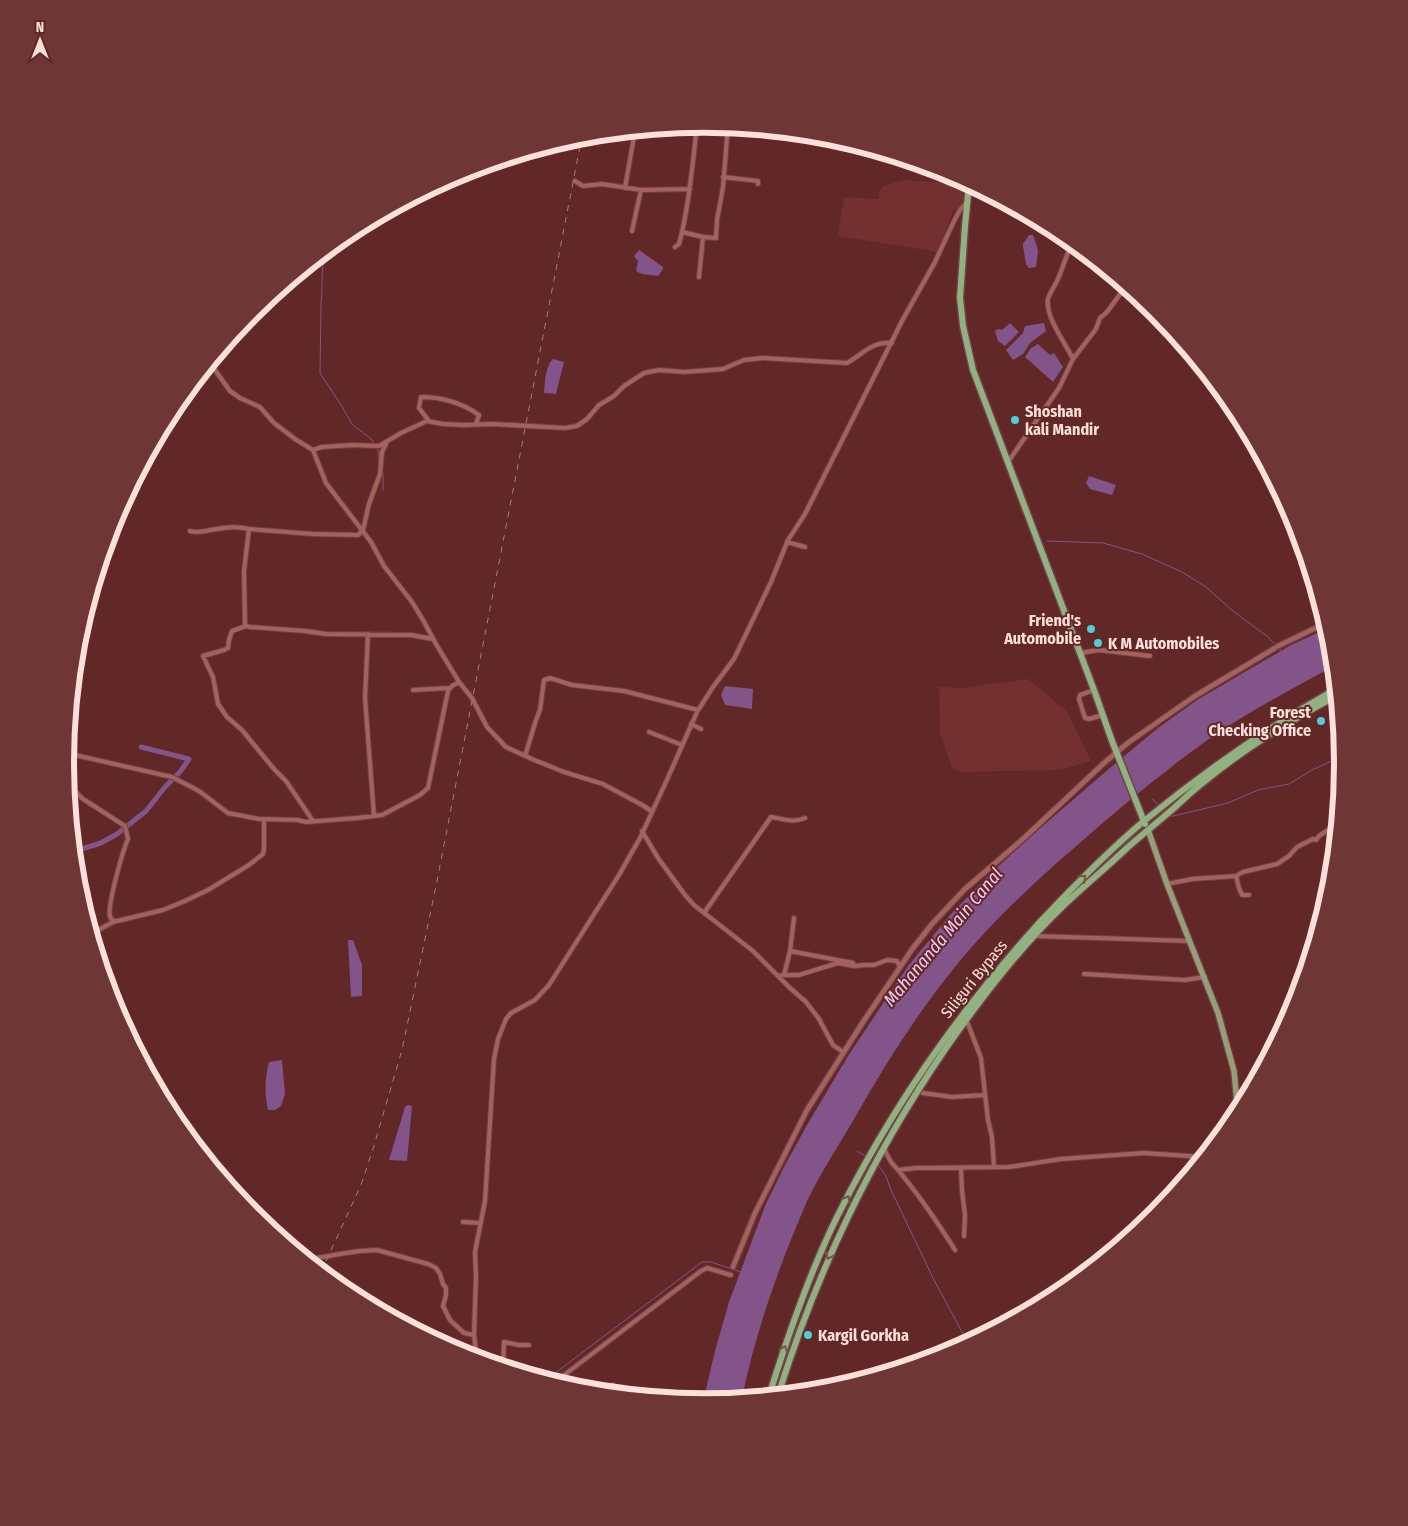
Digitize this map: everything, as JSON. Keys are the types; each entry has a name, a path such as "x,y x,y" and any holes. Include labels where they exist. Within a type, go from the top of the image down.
{"highway":[{"path":"969,192 960,298 963,326 973,370 1117,754 1148,830"},
{"name":"Siliguri Bypass","path":"771,1389 801,1301 838,1216 866,1163 936,1052 987,983 1018,946 1075,885 1144,822 1235,751 1330,692"},
{"path":"780,1389 823,1268 849,1211 873,1165 920,1084 990,987 1063,906 1205,781 1271,734 1331,699"}],"main road":[{"path":"1148,830 1167,884 1218,1013 1234,1071 1237,1099"}],"street":[{"path":"675,247 679,244 687,210 696,133"},
{"path":"682,232 716,238 727,134"},
{"path":"625,188 634,137"},
{"path":"723,177 758,181 758,184"},
{"path":"575,182 583,186 602,184 641,190 690,189"},
{"path":"632,231 641,190"},
{"path":"477,1350 474,1335 475,1252 486,1192 494,1059 502,1028 511,1013 535,1000 549,985 620,875 666,782 698,710 734,659 771,582 787,542 805,514 960,210 968,200"},
{"path":"699,277 703,237"},
{"path":"1069,250 1048,298 1049,310 1054,323 1061,340 1070,352 1073,360"},
{"path":"1008,462 1059,388 1073,360 1096,329 1100,318 1123,291"},
{"path":"312,450 322,447 353,445 379,446 401,433 429,421 443,424 492,424 565,428 577,426 587,419 599,405 644,373 659,370 684,372 723,369 744,360 763,358 846,363 866,348 892,342"},
{"path":"213,368 230,391 260,407 274,423 312,450 326,483 363,530 384,566 420,614 459,682 472,698 487,727 506,747 564,772 603,784 651,811"},
{"path":"429,421 419,408 421,397 431,397 469,407 479,415 476,424"},
{"path":"190,531 199,533 220,528 244,528 343,536 358,535 363,530 369,504 380,472 382,452 387,442"},
{"path":"246,626 243,587 249,529"},
{"path":"787,542 805,547"},
{"path":"314,821 286,781 242,730 227,717 218,704 213,677 204,656 228,648 232,631 246,626 326,634 411,635 433,639"},
{"path":"734,1267 755,1213 807,1110 900,967 932,924 965,889 1023,839 1104,763 1195,696 1277,647 1319,626"},
{"path":"368,634 365,698 374,816"},
{"path":"1080,654 1099,650 1150,656"},
{"path":"525,756 540,710 544,680 548,678 554,678 572,685 624,691 698,710"},
{"path":"74,755 172,777 199,791 228,813 241,817 306,822 382,815 420,795 428,788 448,690 459,682"},
{"path":"413,690 450,688"},
{"path":"1094,690 1080,695 1079,699 1084,718 1089,719 1103,715"},
{"path":"691,724 701,729"},
{"path":"649,732 682,745"},
{"path":"75,791 83,799 126,827 128,839 110,904 110,916 115,921"},
{"path":"704,913 771,817 792,821 805,818"},
{"path":"97,931 115,921 163,910 185,901 208,890 260,857 264,848 264,819"},
{"path":"1167,884 1192,879 1236,876 1243,872 1276,864 1289,856 1297,848 1313,839 1316,840 1331,828"},
{"path":"642,831 658,858 685,896 753,950 806,1002 833,1045 844,1052"},
{"path":"1236,876 1238,888 1242,895 1249,895"},
{"path":"784,975 790,951 794,918"},
{"path":"1036,936 1189,940"},
{"path":"790,951 853,963 854,966"},
{"path":"777,975 799,975 838,963 854,966 874,965 887,960 897,962 900,967"},
{"path":"1084,974 1185,980 1205,977"},
{"path":"966,1019 980,1058 992,1137 994,1167"},
{"path":"923,1093 952,1097 985,1096"},
{"path":"882,1150 933,1217 955,1250"},
{"path":"898,1170 916,1168 1010,1167 1061,1159 1131,1154 1196,1157"},
{"path":"961,1168 965,1216 964,1236"},
{"path":"462,1222 480,1223"},
{"path":"315,1259 360,1250 377,1250 428,1264 436,1268 446,1288 443,1306 450,1320 464,1333 474,1335"},
{"path":"562,1377 701,1271 707,1268 731,1274"},
{"path":"503,1361 504,1342 519,1345 529,1344"}],"shaded area":[{"path":"904,180 949,183 964,190 963,202 959,209 953,211 938,252 838,236 844,197 879,199 879,192 883,186"},
{"path":"1028,679 1067,711 1091,761 1060,770 962,772 952,768 940,733 939,687 961,688"}],"water":[{"path":"1029,235 1033,235 1038,252 1036,267 1029,268 1026,264 1023,244"},
{"path":"639,250 663,267 658,276 642,274 636,271 638,261 634,256"},
{"path":"1010,323 1019,332 1005,346 998,341 995,331 998,329 1002,330"},
{"path":"1044,323 1046,331 1030,343 1023,354 1013,360 1006,350 1023,333 1025,326"},
{"path":"1038,344 1050,355 1054,353 1063,367 1053,382 1025,357 1031,348"},
{"path":"553,359 564,362 556,394 544,393 547,370"},
{"path":"1089,476 1116,485 1112,495 1090,489 1086,483"},
{"name":"Mahananda Main Canal","path":"1320,632 1327,670 1233,723 1163,773 1025,892 979,939 951,972 924,1007 888,1062 808,1199 770,1297 754,1347 743,1392 705,1393 729,1302 765,1206 807,1125 848,1056 908,966 951,914 991,873 1111,767 1158,728 1197,700 1291,645"},
{"path":"725,686 753,689 752,709 725,705 721,695"},
{"path":"348,940 353,940 362,965 362,996 351,997"},
{"path":"282,1060 285,1094 281,1106 275,1110 268,1110 266,1085 269,1062"},
{"path":"408,1105 412,1106 407,1161 389,1160 405,1107"}],"waterway":[{"path":"325,259 322,270 320,373 352,424 371,439 378,449 379,467"},
{"path":"381,470 383,473 383,490"},
{"path":"1047,541 1103,543 1142,554 1182,572 1206,587 1233,611 1268,637 1281,651"},
{"path":"80,850 101,843 117,834 146,811 189,759 141,747"},
{"path":"1170,816 1228,803 1258,790 1289,784 1334,760"},
{"path":"1152,799 1160,806"},
{"path":"857,1151 867,1157"},
{"path":"878,1165 886,1176 934,1280 964,1336"},
{"path":"553,1375 702,1262 711,1262 741,1272"}],"railway":[{"path":"324,1266 361,1185 402,1050 437,881 580,145"}],"place":[{"name":"Shoshan kali Mandir","path":"1015,420"},
{"name":"Friend's Automobile","path":"1091,629"},
{"name":"K M Automobiles","path":"1098,643"},
{"name":"Forest Checking Office","path":"1321,721"},
{"name":"Kargil Gorkha","path":"808,1335"}]}
